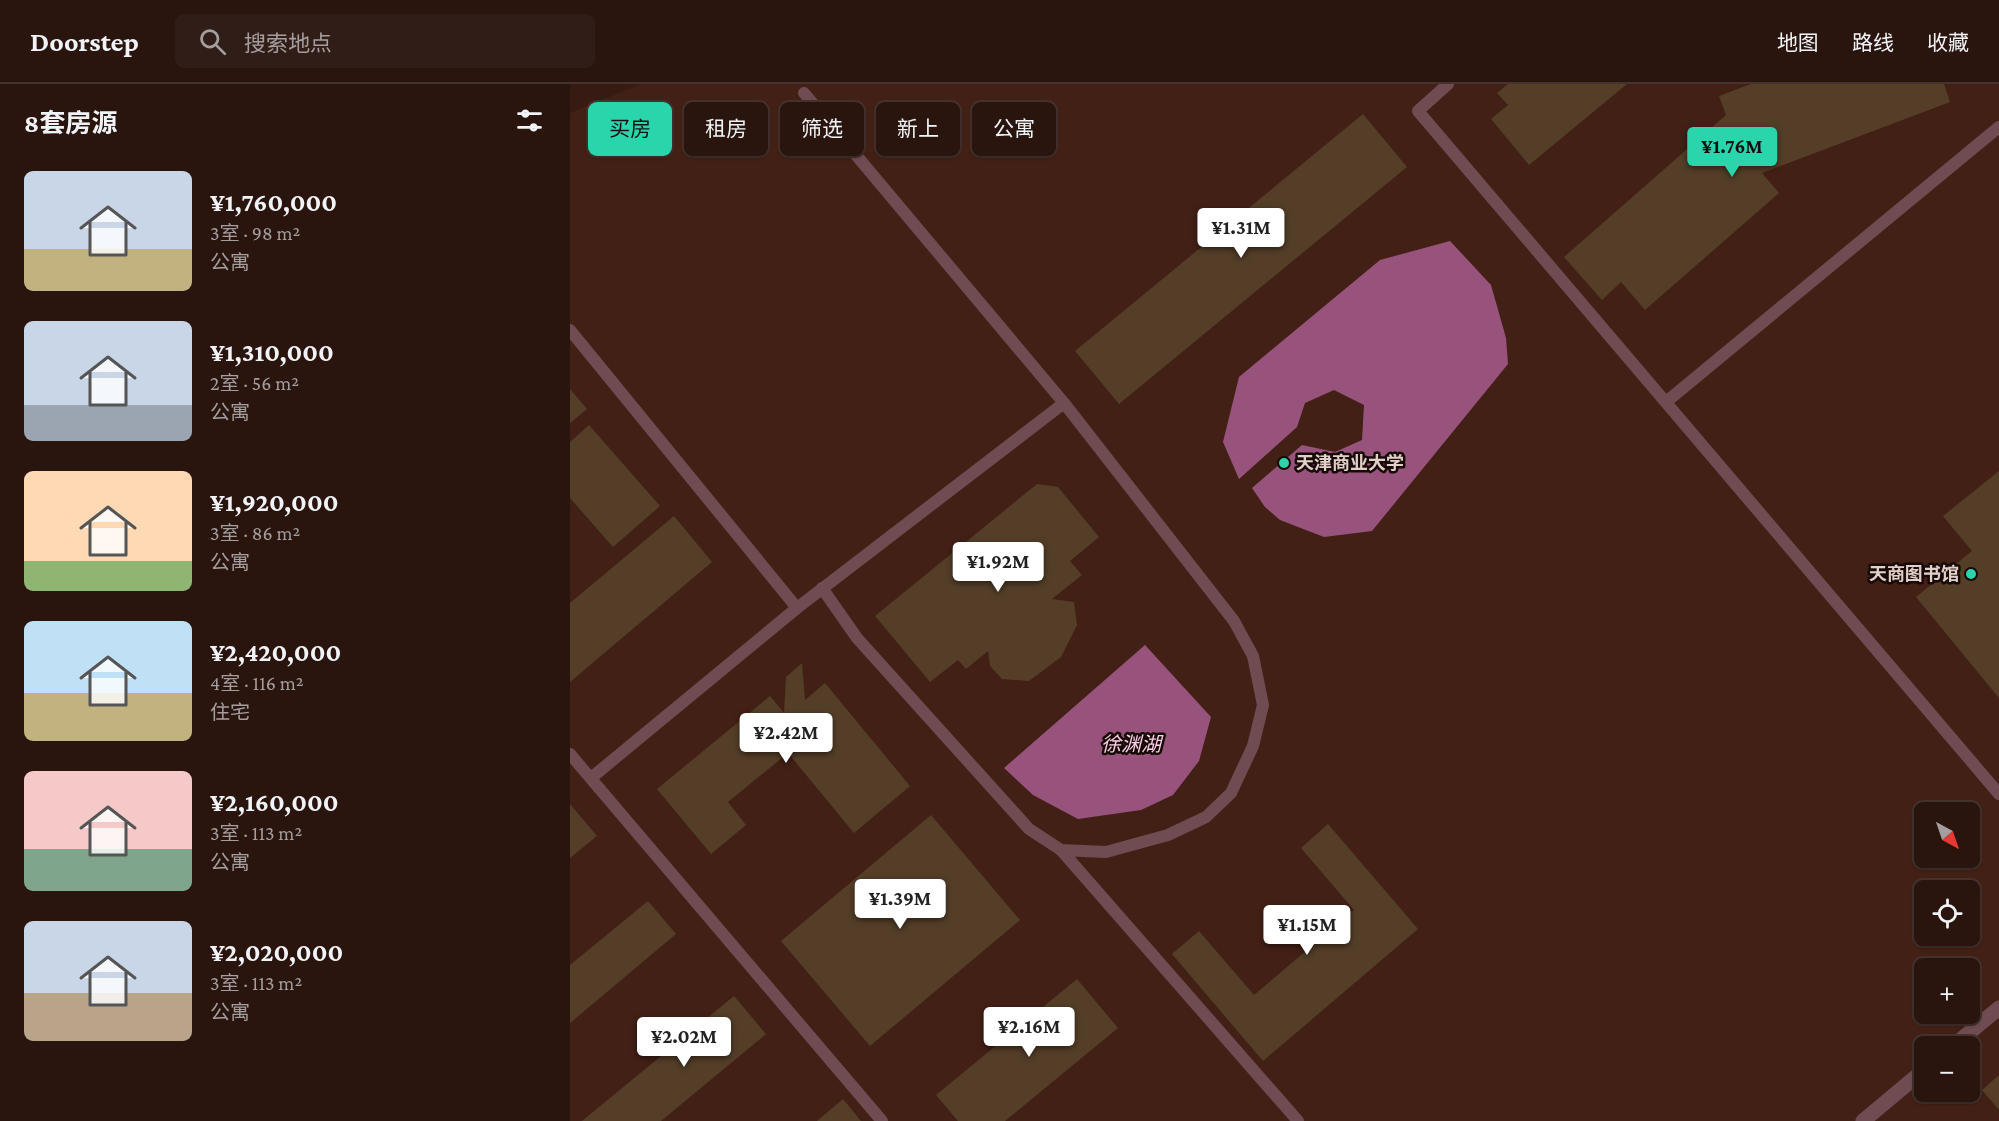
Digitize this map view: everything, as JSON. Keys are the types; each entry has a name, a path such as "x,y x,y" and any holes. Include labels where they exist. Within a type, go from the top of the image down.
{"street":[{"path":"1965,1036 1999,1008"},
{"path":"1863,1121 1914,1078"}],"lane":[{"path":"1448,84 1418,111 1999,794"},
{"path":"804,93 1064,403 1234,621 1253,656 1263,705 1253,746 1231,793 1206,817 1168,835 1106,852 1061,850"},
{"path":"1666,402 1999,127"},
{"path":"570,330 797,608"},
{"path":"591,778 822,588 1064,403"},
{"path":"822,588 857,638 1021,821 1061,850 1299,1121"},
{"path":"570,754 882,1121"}],"shaded area":[{"name":"天津商业大学","path":"641,84 1999,84 1999,1121 570,1121 570,113 588,106 588,156 672,156 672,102 597,102"}],"water":[{"path":"1450,241 1491,285 1506,338 1508,364 1372,531 1324,537 1280,520 1265,507 1252,488 1302,445 1335,452 1362,440 1364,405 1334,390 1305,403 1297,427 1239,479 1223,442 1239,377 1380,260"},
{"name":"徐渊湖","path":"1145,645 1211,717 1199,761 1173,795 1141,810 1078,819 1033,795 1004,768"}],"building":[{"path":"1508,84 1627,84 1529,165 1491,119 1508,105 1497,93"},
{"path":"1751,84 1944,84 1950,102 1762,173 1779,193 1645,310 1621,282 1602,300 1564,257 1726,115 1719,96"},
{"path":"1363,114 1407,167 1119,404 1075,351"},
{"path":"570,389 587,409 570,423"},
{"path":"589,425 660,506 613,547 570,498 570,442"},
{"name":"天商图书馆","path":"1999,471 1999,698 1916,597 1972,551 1943,516"},
{"path":"1037,484 1058,487 1099,537 1070,561 1082,575 1052,599 1074,602 1077,625 1061,657 1029,681 1002,679 990,666 988,651 966,669 958,660 930,682 875,616"},
{"path":"674,516 712,562 570,682 570,603"},
{"path":"802,663 805,700 825,683 910,786 854,833 788,753 728,802 746,825 711,854 657,789 770,696 784,713 786,677"},
{"path":"570,804 597,836 570,858"},
{"path":"931,815 1020,920 870,1046 781,941"},
{"path":"1328,824 1418,929 1263,1061 1172,954 1199,931 1254,995 1354,910 1301,848"},
{"path":"648,901 676,934 570,1023 570,965"},
{"path":"1077,979 1118,1028 1005,1121 958,1121 936,1095"},
{"path":"734,996 766,1034 661,1121 582,1121"},
{"path":"1999,1075 1999,1110 1982,1090"},
{"path":"843,1099 861,1121 817,1121"}],"place":[{"name":"天津商业大学","path":"1284,463"},
{"name":"天商图书馆","path":"1971,574"}]}
